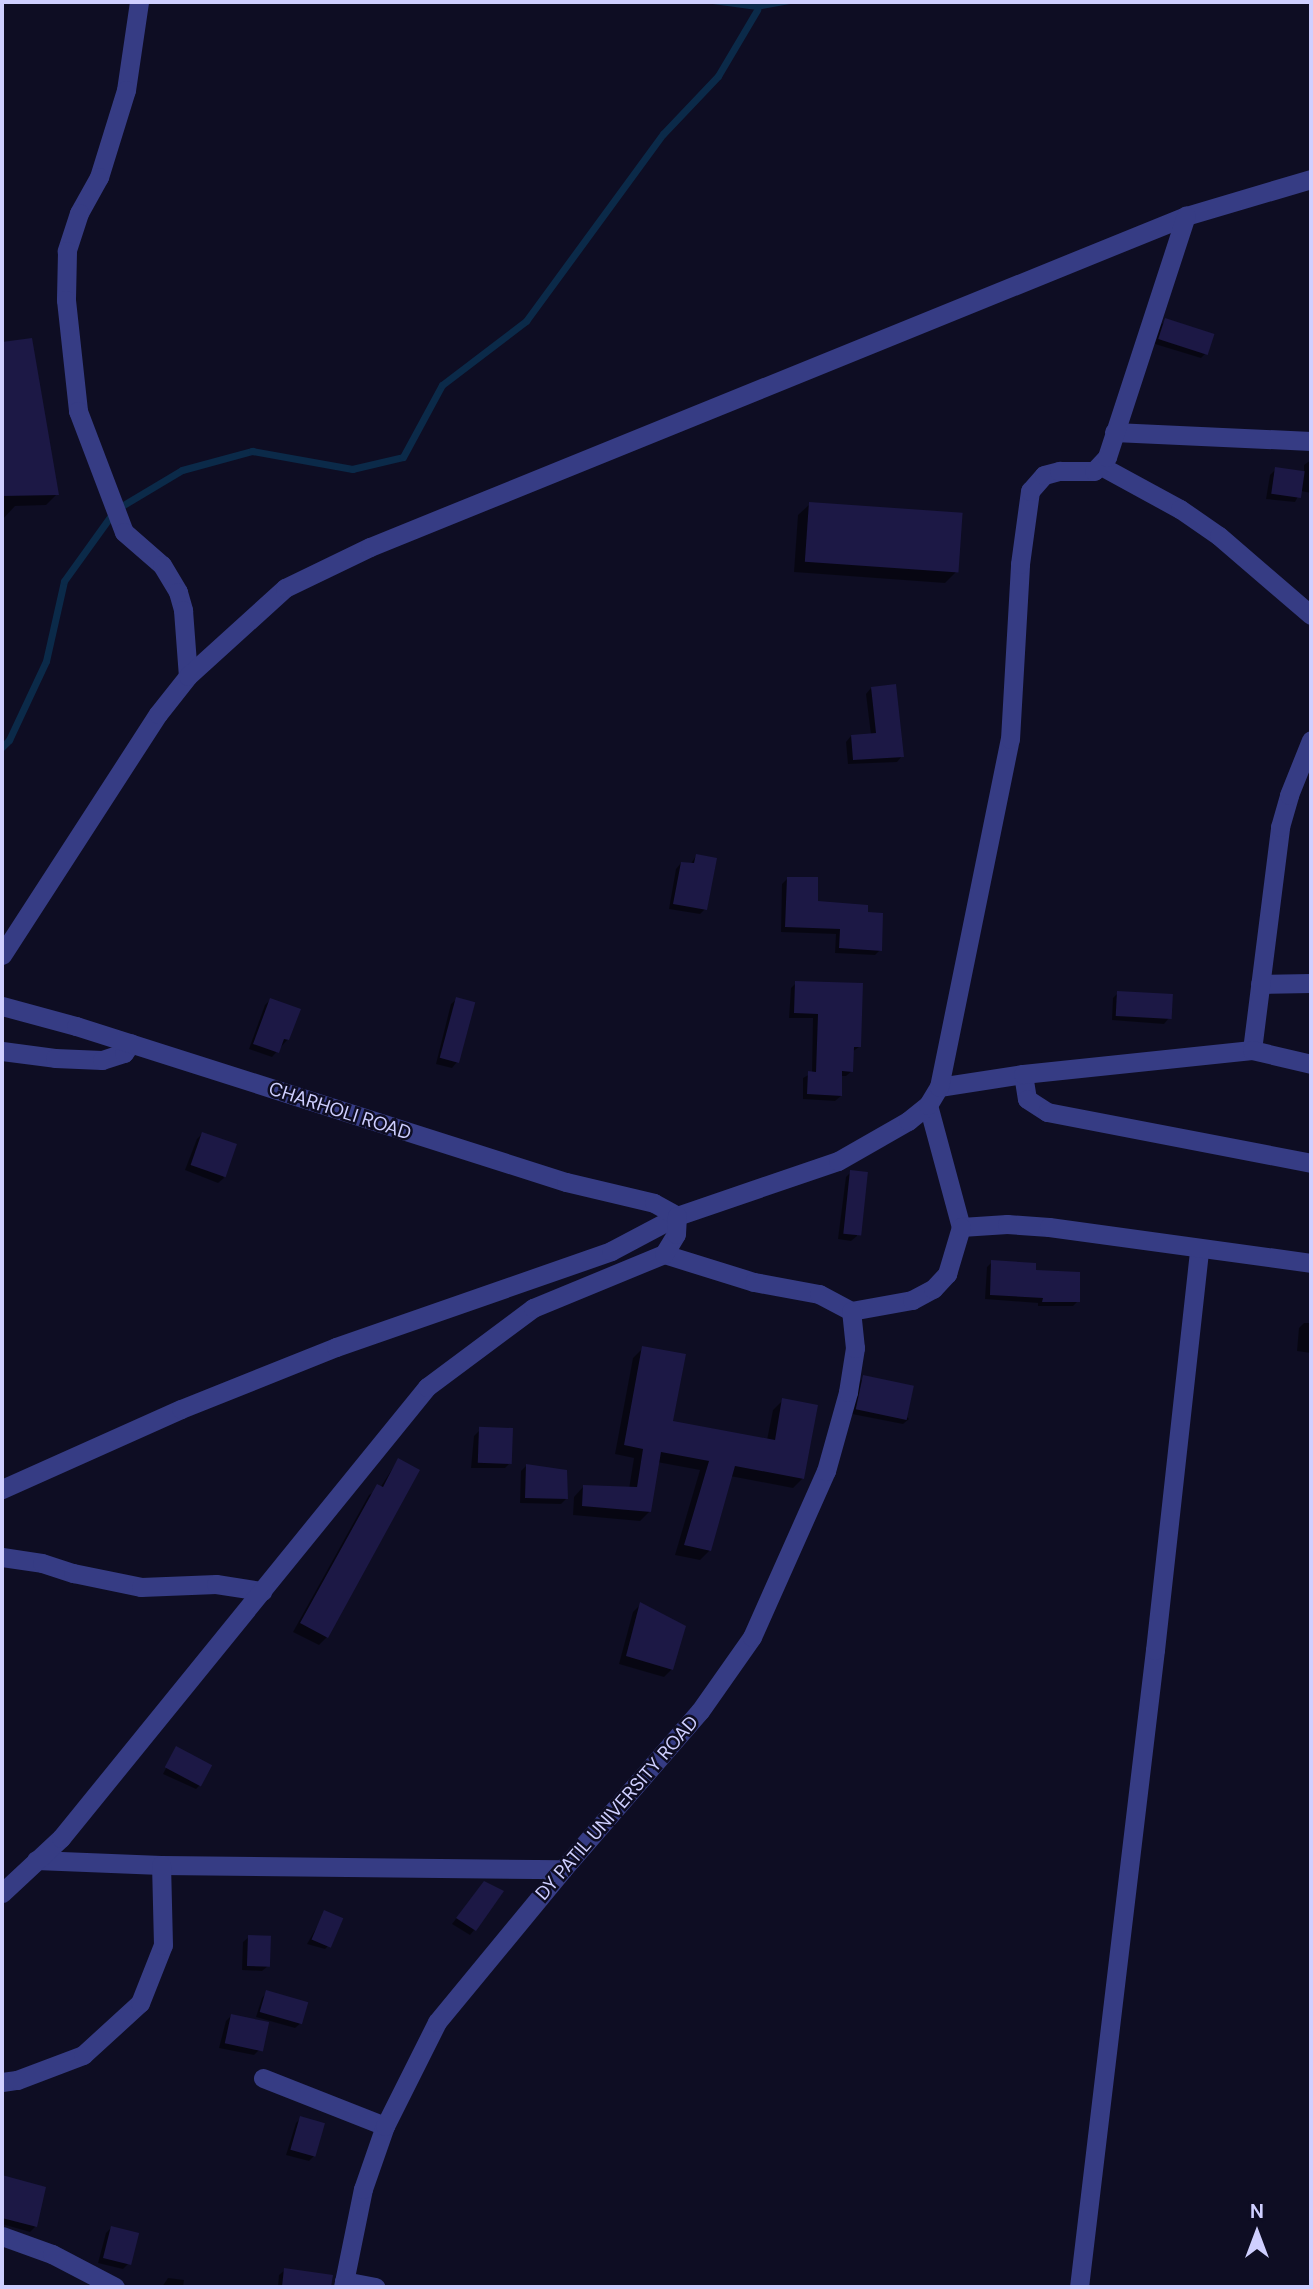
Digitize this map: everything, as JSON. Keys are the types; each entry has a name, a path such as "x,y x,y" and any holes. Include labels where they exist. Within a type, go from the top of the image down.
{"street":[{"path":"139,2 126,90 99,177 79,213 68,251 66,300 78,411 124,533 162,565 178,592 183,611 188,676"},
{"path":"2,955 158,714 188,676 285,588 370,547 1186,216 1311,179"},
{"path":"2,1489 181,1409 336,1347 611,1251 677,1216 838,1161 908,1121 928,1105 939,1087 1010,739 1020,564 1030,491 1044,475 1059,471 1094,471 1101,466 1186,216"},
{"path":"1114,432 1311,441"},
{"path":"1101,466 1160,496 1199,522 1311,615"},
{"path":"1252,1050 1280,827 1289,794 1311,740"},
{"path":"1260,984 1311,983"},
{"name":"CHARHOLI ROAD","path":"2,1006 131,1043 566,1182 654,1203 677,1216"},
{"path":"2,1051 55,1058 102,1060 124,1053 131,1043"},
{"path":"939,1087 1023,1074 1252,1050 1311,1064"},
{"path":"1023,1074 1027,1099 1047,1112 1311,1163"},
{"path":"664,1254 754,1282 819,1294 851,1311 912,1300 933,1289 947,1274 961,1227 928,1105"},
{"path":"2,1893 61,1838 427,1387 533,1308 664,1254 676,1234 677,1216"},
{"path":"961,1227 1049,1227 1311,1264"},
{"path":"1079,2287 1154,1663 1199,1249"},
{"name":"DY PATIL UNIVERSITY ROAD","path":"344,2284 363,2189 385,2126 438,2022 563,1869 700,1711 752,1637 826,1471 848,1392 855,1348 851,1311"},
{"path":"2,1557 141,1587 216,1584 262,1591"},
{"path":"36,1860 161,1865 563,1869"},
{"path":"2,2082 34,2075 83,2055 140,2003 163,1945 161,1865"},
{"path":"263,2078 385,2126"},
{"path":"2,2236 52,2254 115,2287"},
{"path":"344,2284 375,2287"}],"water":[{"path":"698,2 801,2 757,10"}],"building":[{"path":"1165,318 1214,334 1208,355 1158,339"},
{"path":"32,338 59,495 2,496 2,342"},
{"path":"1275,467 1305,471 1301,498 1271,494"},
{"path":"809,502 963,513 958,573 805,562"},
{"path":"896,684 904,757 853,760 851,735 876,733 871,687"},
{"path":"696,854 717,858 707,910 673,904 681,862 694,863"},
{"path":"787,877 818,877 818,901 868,905 868,912 883,913 882,951 839,948 840,929 785,927"},
{"path":"795,981 863,983 861,1047 854,1047 853,1072 842,1071 842,1096 807,1094 808,1071 816,1072 818,1014 794,1013"},
{"path":"1117,991 1173,994 1172,1019 1116,1016"},
{"path":"456,997 475,1002 459,1063 440,1058"},
{"path":"270,998 301,1009 289,1040 284,1039 279,1053 253,1044"},
{"path":"202,1132 237,1144 226,1177 191,1165"},
{"path":"850,1170 868,1172 861,1236 843,1234"},
{"path":"991,1260 1036,1263 1036,1270 1080,1272 1080,1302 1042,1302 1043,1298 990,1295"},
{"path":"642,1346 686,1354 673,1421 775,1440 782,1398 818,1405 804,1479 735,1466 711,1551 684,1545 709,1461 661,1452 651,1512 582,1506 583,1485 637,1487 643,1449 624,1445"},
{"path":"863,1375 914,1386 907,1420 856,1409"},
{"path":"479,1427 513,1428 512,1464 478,1463"},
{"path":"398,1458 420,1470 328,1638 300,1623 377,1484 383,1487"},
{"path":"526,1464 567,1470 568,1499 525,1498"},
{"path":"640,1602 686,1626 673,1670 626,1656"},
{"path":"176,1746 212,1765 201,1786 165,1767"},
{"path":"484,1881 504,1891 476,1931 456,1918"},
{"path":"324,1910 343,1918 331,1948 311,1939"},
{"path":"248,1935 271,1936 270,1967 247,1966"},
{"path":"266,1990 308,2002 302,2024 260,2012"},
{"path":"231,2014 269,2022 263,2051 225,2043"},
{"path":"300,2116 325,2123 315,2157 290,2150"},
{"path":"2,2175 46,2187 37,2227 2,2218"},
{"path":"111,2226 139,2233 131,2265 103,2258"},
{"path":"284,2268 333,2275 331,2287 282,2287"}],"waterway":[{"path":"2,747 9,740 46,661 64,581 115,510 182,470 252,451 352,469 403,457 442,385 526,321 663,134 718,76 757,10"}]}
